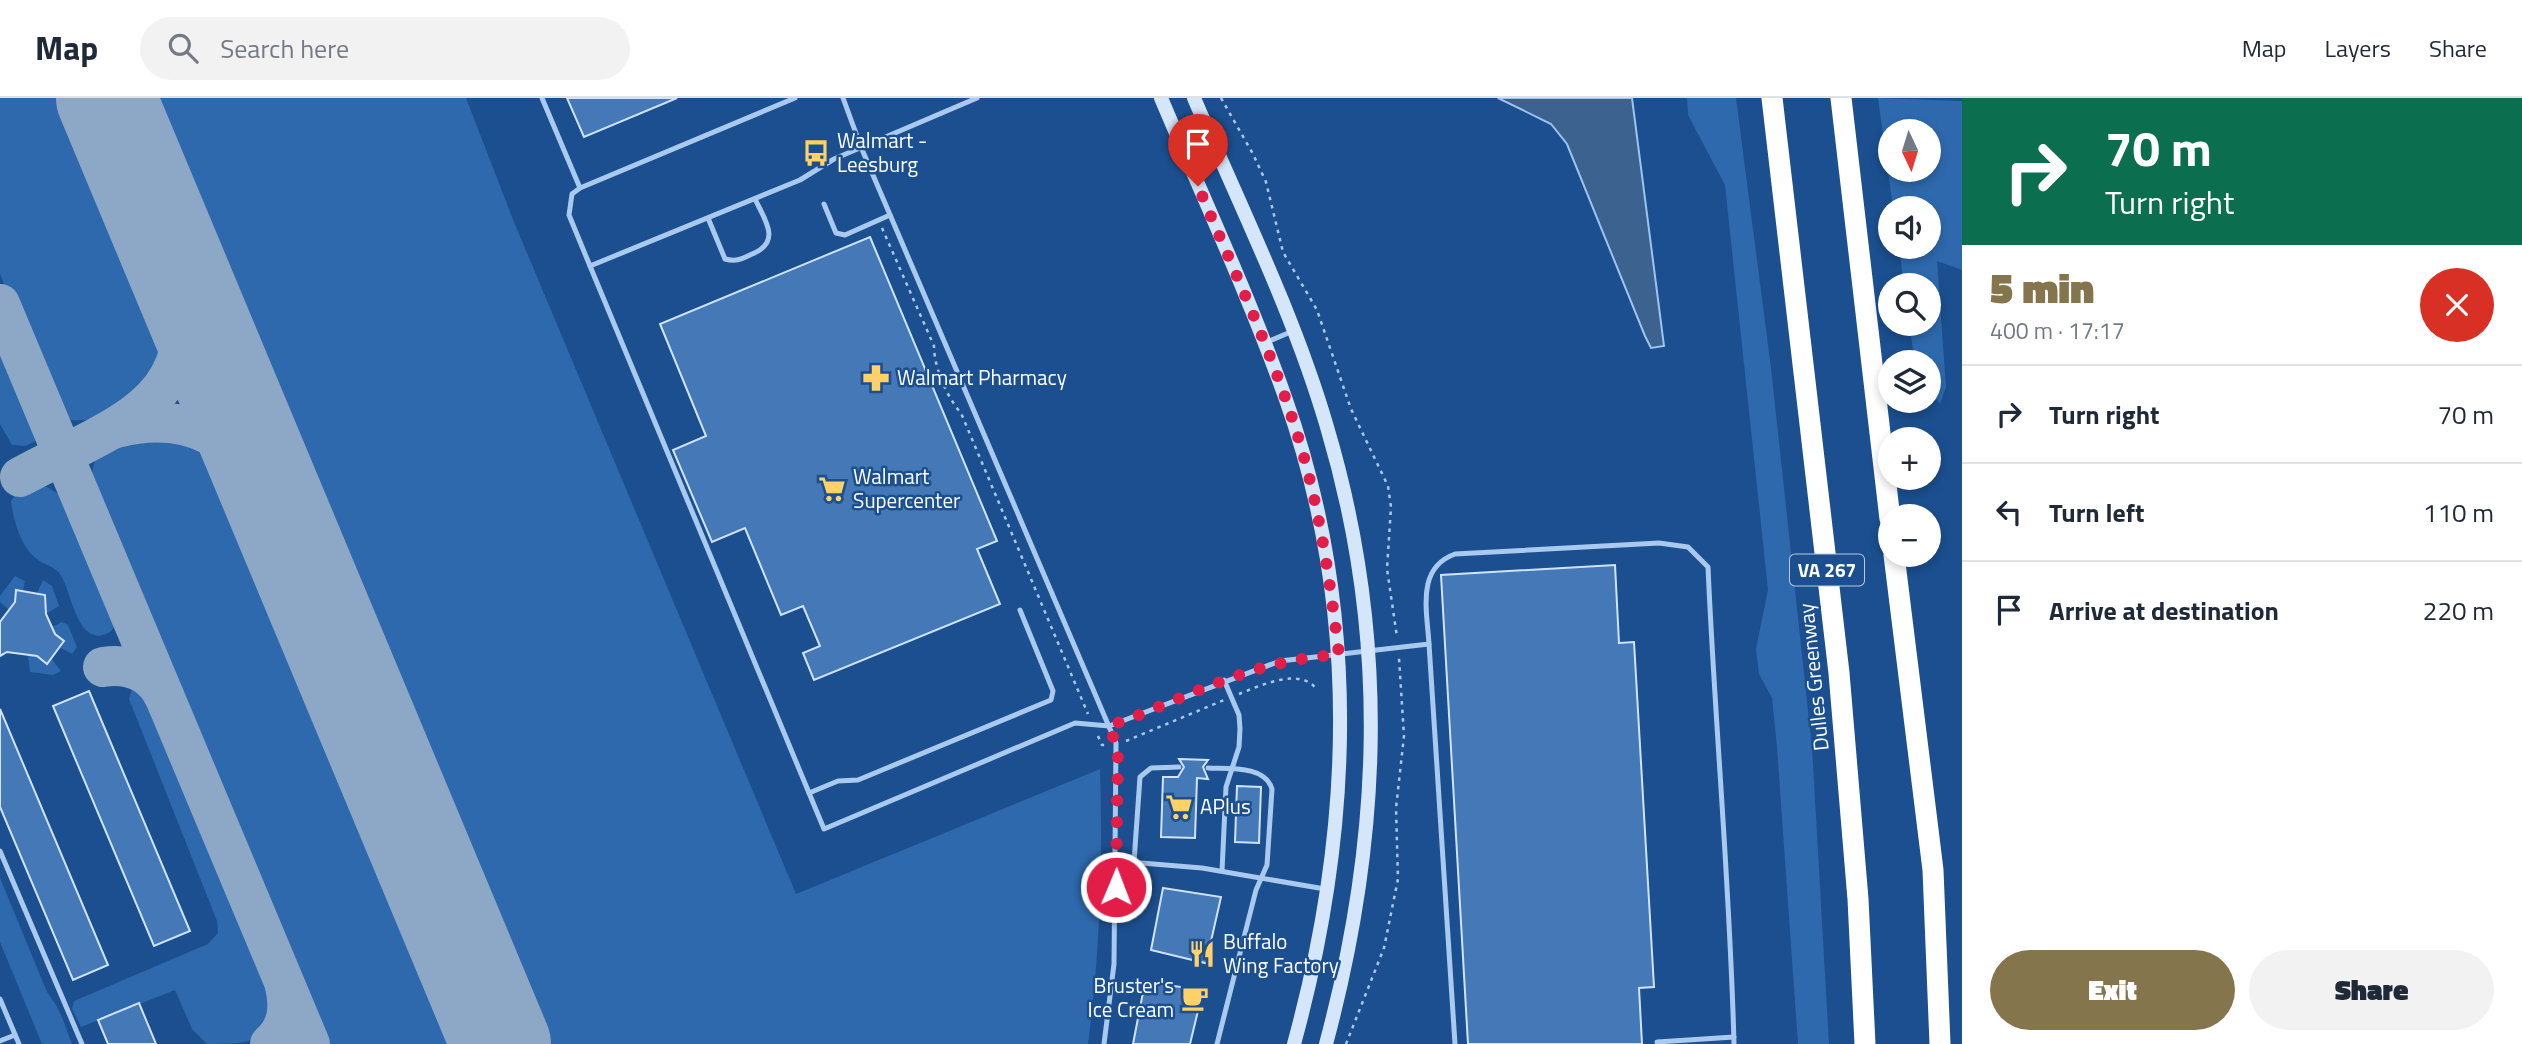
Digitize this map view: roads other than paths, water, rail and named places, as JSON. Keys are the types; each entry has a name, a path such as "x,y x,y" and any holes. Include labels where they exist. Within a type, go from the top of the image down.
{"highway":[{"name":"Dulles Greenway","path":"1772,98 1839,673 1858,899 1865,1044"},
{"path":"1841,98 1888,504"},
{"name":"VA 267","path":"1896,567 1925,793 1935,909 1940,1044"},
{"path":"1935,909 1955,1044"}],"street":[{"path":"1161,98 1285,397 1310,479 1328,567 1339,655 1340,791 1328,890 1313,970 1294,1044"},
{"path":"1194,98 1293,331 1327,426 1347,504 1370,651 1372,763 1366,846 1346,965 1326,1044"}],"lane":[{"path":"542,98 580,188"},
{"path":"795,98 580,188 572,194 569,215 824,829 1075,723 1109,726 1224,680 1280,661 1429,644"},
{"path":"843,98 861,147 1116,743 1117,861 1113,972 1104,1044"},
{"path":"590,266 800,180 834,159 961,101 976,98"},
{"path":"708,218 725,259 735,261 762,250 769,242 770,231 755,199"},
{"path":"824,204 836,233 845,235 890,215"},
{"path":"1264,343 1293,331"},
{"path":"1455,1044 1426,600 1431,569 1440,560 1455,554 1659,543 1688,547 1708,567 1715,729 1731,926 1734,1044"},
{"path":"809,793 838,781 858,779 1051,699 1053,691 1020,610"},
{"path":"1222,871 1226,787 1233,769 1240,729 1239,715 1224,680"},
{"path":"1134,862 1140,777 1151,768 1179,767"},
{"path":"1208,768 1259,774 1269,780 1272,789 1270,851 1217,1044"},
{"path":"0,851 82,1044"},
{"path":"1117,861 1222,871 1328,890"},
{"path":"0,999 3,1013 19,1044"},
{"path":"0,1041 15,1035"},
{"path":"1657,1042 1734,1037"}],"place":[{"name":"Walmart - Leesburg","path":"816,153"},
{"name":"Walmart Pharmacy","path":"876,378"},
{"name":"Walmart Supercenter","path":"832,489"},
{"name":"APlus","path":"1179,807"},
{"name":"Buffalo Wing Factory","path":"1202,954"},
{"name":"Bruster's Ice Cream","path":"1195,998"}]}
